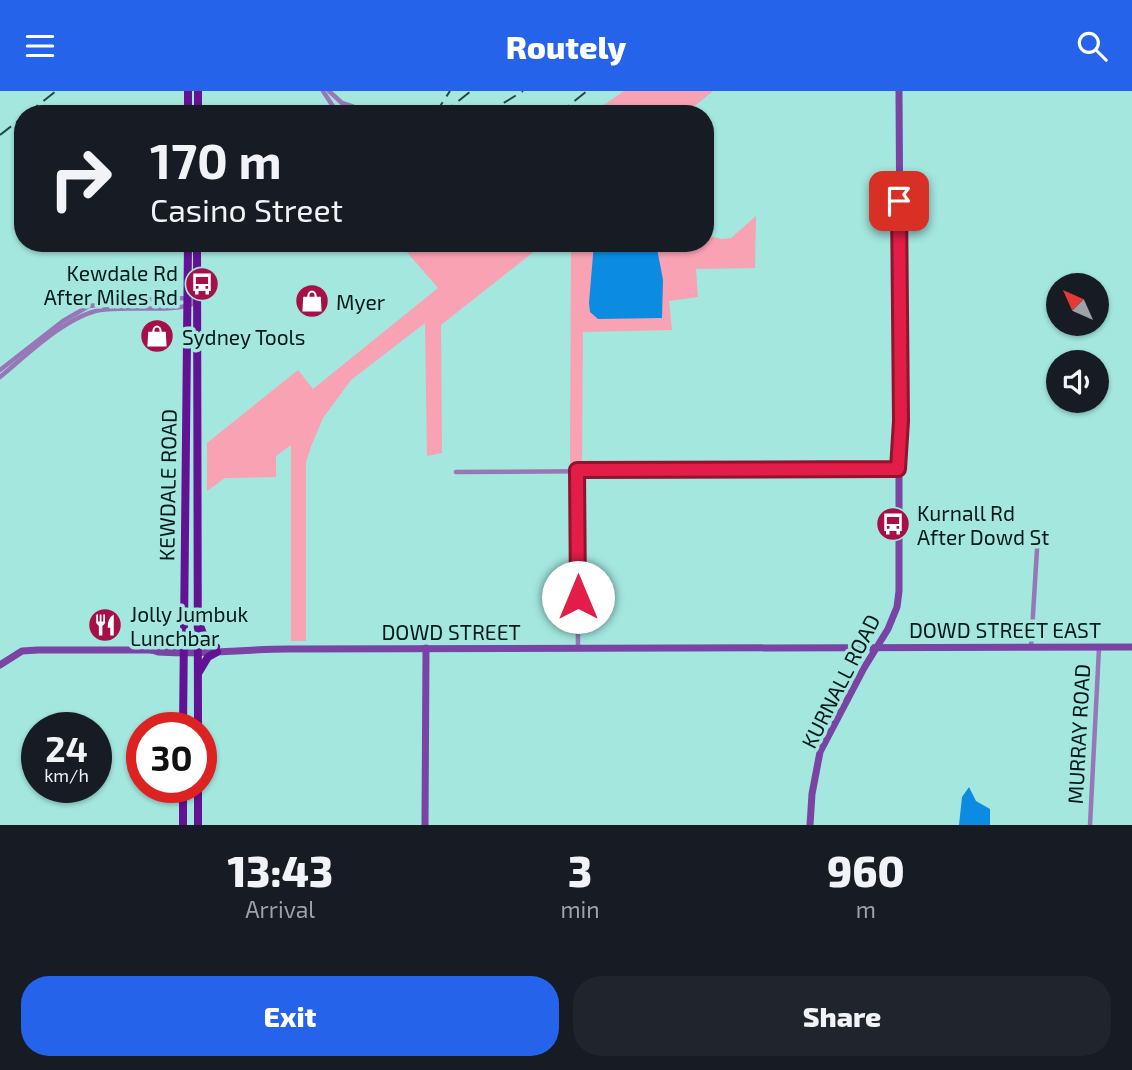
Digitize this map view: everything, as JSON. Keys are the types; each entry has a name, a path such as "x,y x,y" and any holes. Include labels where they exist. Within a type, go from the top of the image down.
{"main road":[{"name":"KEWDALE ROAD","path":"183,712 188,252"},
{"name":"KEWDALE ROAD","path":"197,252 198,712"},
{"path":"186,414 197,414"},
{"path":"197,617 205,639 216,649 204,661 197,677"},
{"path":"183,825 184,803"},
{"path":"198,803 198,825"}],"street":[{"path":"329,91 348,105"},
{"name":"KURNALL ROAD","path":"810,825 812,794 820,752 864,668 888,629 899,599 898,469 901,421 898,91"},
{"path":"0,370 63,321 89,306 110,302 188,303"},
{"path":"0,377 62,328 89,313 197,302"},
{"path":"456,472 898,469"},
{"path":"577,470 578,648"},
{"path":"1031,647 1038,533"},
{"name":"DOWD STREET","path":"0,665 14,654 29,650 878,647"},
{"name":"DOWD STREET EAST","path":"878,647 1132,647"},
{"name":"MURRAY ROAD","path":"1089,825 1099,647"},
{"path":"425,825 426,648"}],"shaded area":[{"path":"624,91 713,91 696,105 604,105"},
{"path":"756,216 755,268 696,269 698,297 669,301 672,330 583,332 582,464 570,463 571,252 714,252 714,237 731,238"},
{"path":"407,252 534,252 441,325 442,453 427,456 425,323 351,380 323,418 306,462 306,641 291,641 291,445 276,456 276,477 225,478 207,491 207,443 298,370 313,389 438,288"}],"water":[{"path":"593,252 658,252 663,280 662,318 598,319 590,312"},
{"path":"969,787 976,801 990,809 990,825 959,825 962,797"}],"railway":[{"path":"38,105 56,91"},
{"path":"441,105 450,91"},
{"path":"453,105 471,91"},
{"path":"500,105 523,91"},
{"path":"569,105 587,91"},
{"path":"0,135 14,124"}],"place":[{"name":"Kewdale Rd After Miles Rd","path":"202,284"},
{"name":"Myer","path":"312,301"},
{"name":"Sydney Tools","path":"157,336"},
{"name":"Kurnall Rd After Dowd St","path":"893,524"},
{"name":"Jolly Jumbuk Lunchbar","path":"105,625"}],"route":[{"path":"578,597 577,470 898,469 901,421 899,201"}]}
